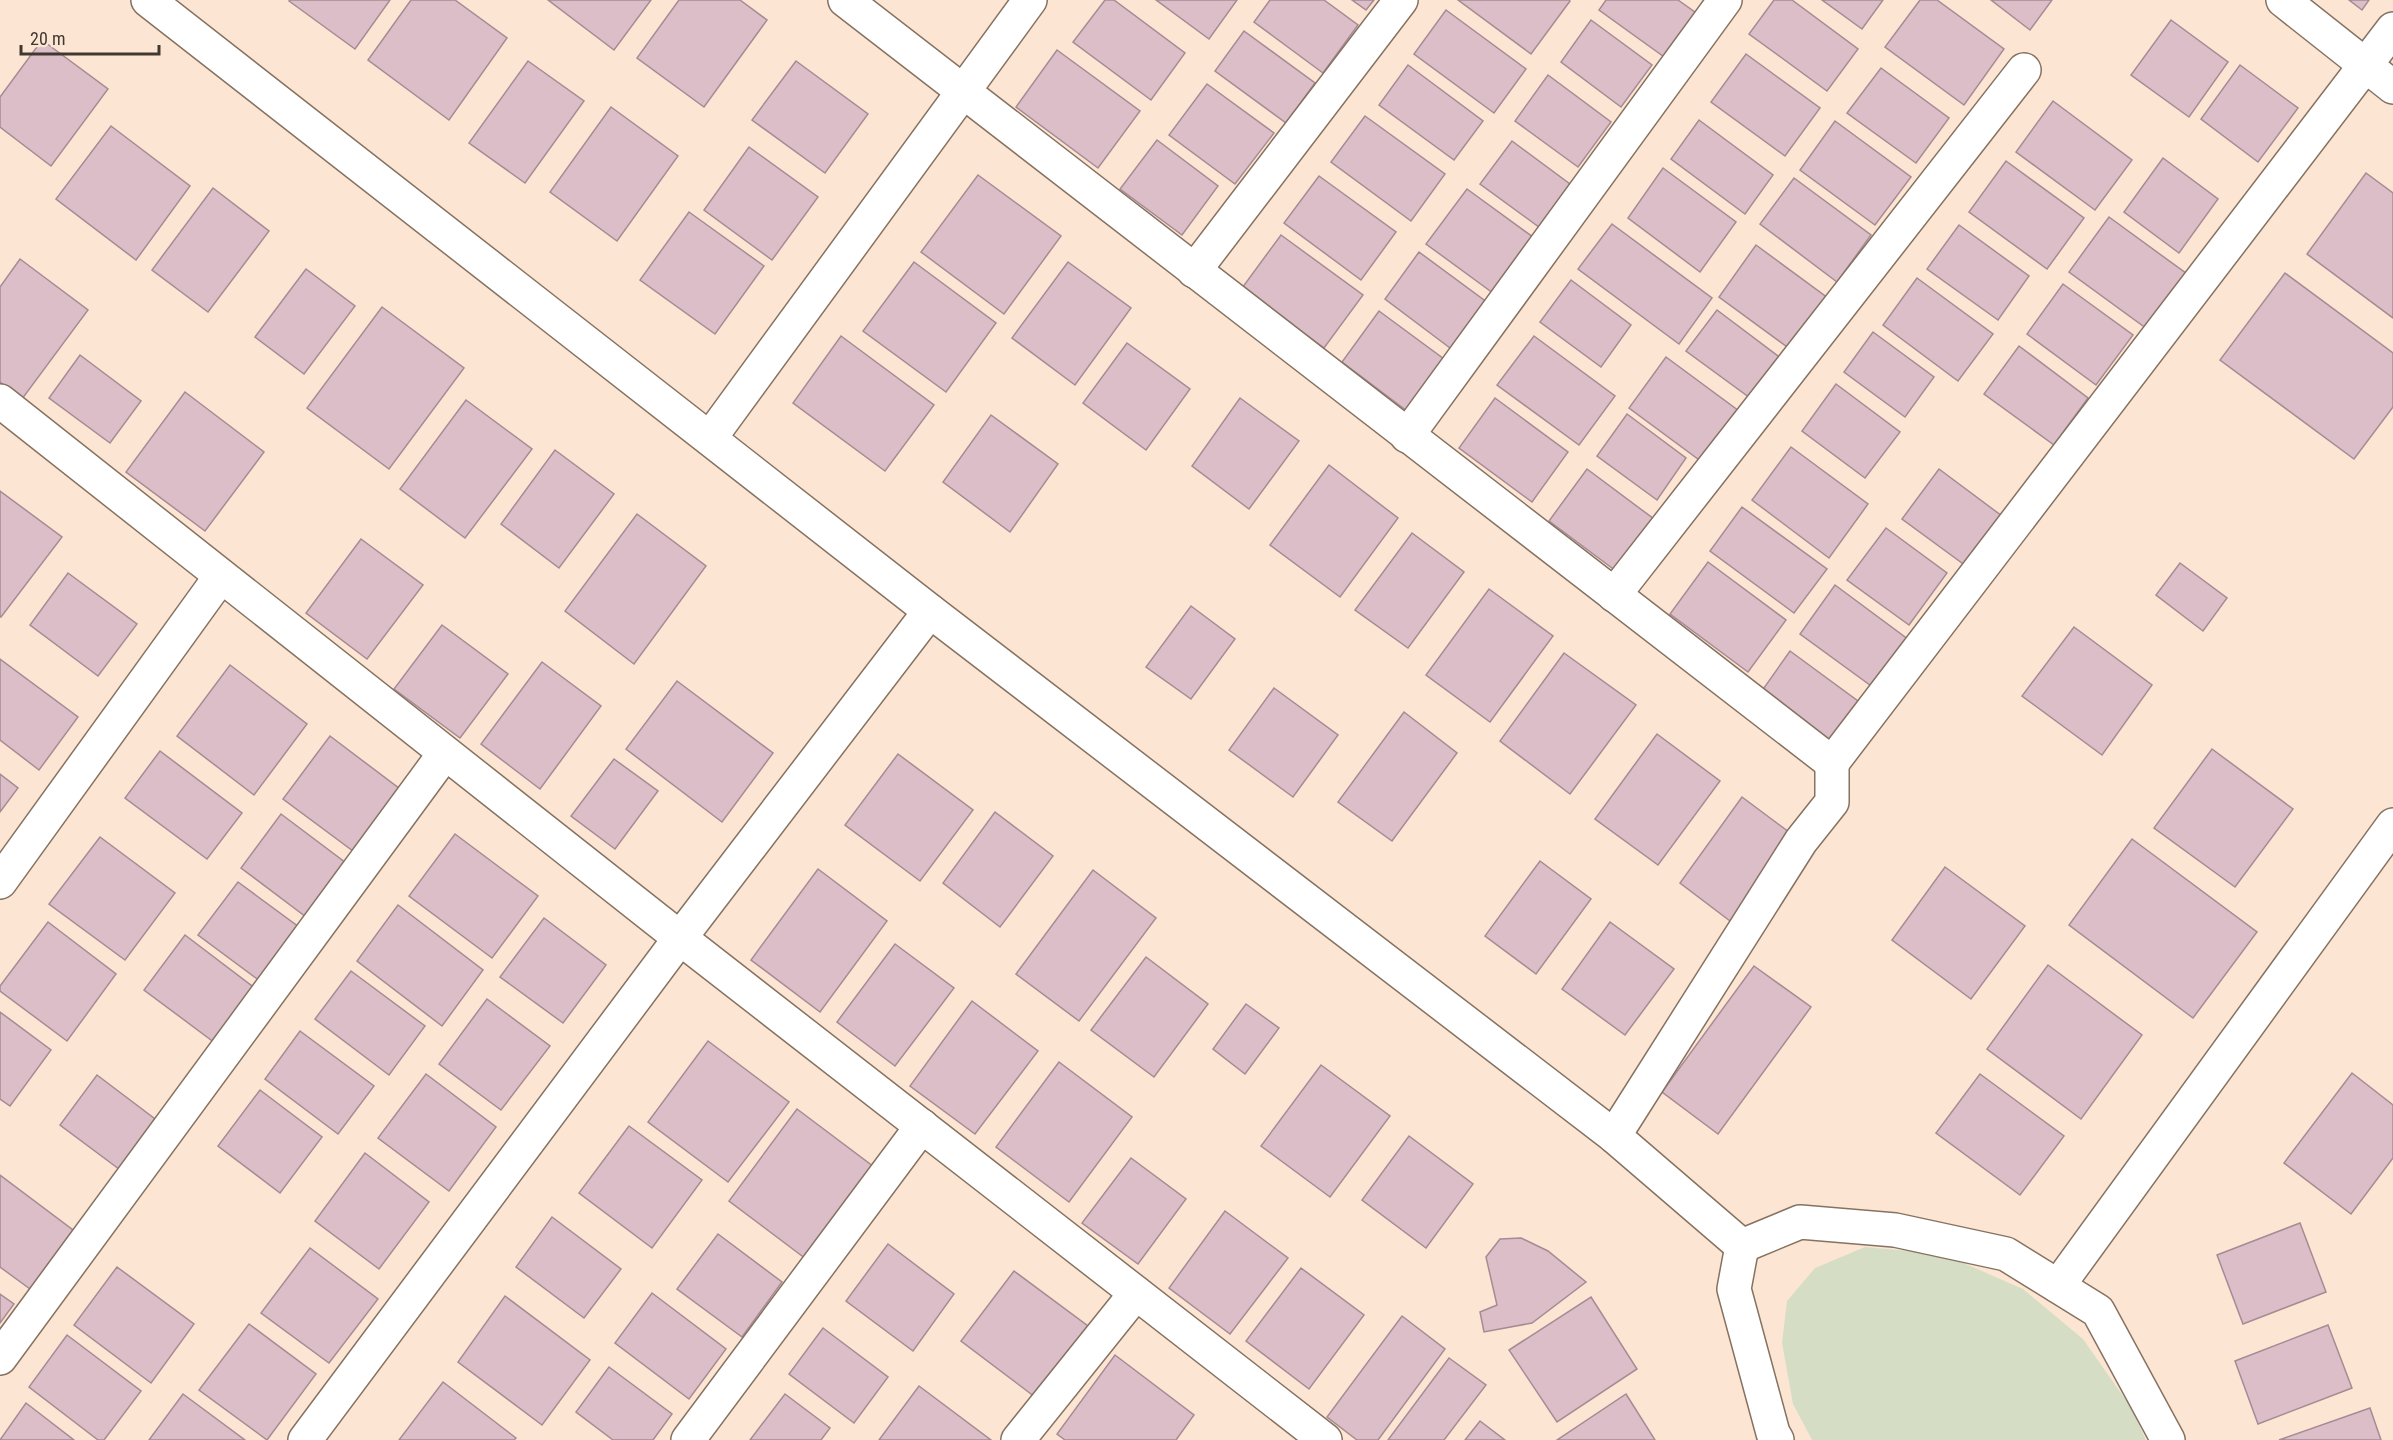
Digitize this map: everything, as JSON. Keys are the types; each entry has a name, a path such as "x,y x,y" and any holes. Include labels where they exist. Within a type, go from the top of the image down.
{"street":[{"path":"148,0 930,611 1614,1136 1742,1246"},
{"path":"845,0 1832,763"},
{"path":"710,438 1030,0"},
{"path":"1194,271 1401,0"},
{"path":"1407,436 1725,0"},
{"path":"2283,0 2393,87"},
{"path":"1614,1136 1801,841 1832,802 1832,763 2393,29"},
{"path":"1614,595 2024,70"},
{"path":"0,401 680,938 1325,1440"},
{"path":"0,882 221,576"},
{"path":"305,1440 680,938 930,611"},
{"path":"0,1358 445,753"},
{"path":"2058,1286 2393,825"},
{"path":"688,1440 922,1126"},
{"path":"1742,1246 1800,1222 1894,1230 2006,1254 2098,1311 2168,1440"},
{"path":"1742,1246 1734,1289 1773,1433 1777,1440"},
{"path":"1018,1440 1136,1293"}],"green space":[{"path":"1865,1247 1943,1254 2023,1289 2083,1339 2130,1406 2146,1440 1812,1440 1793,1404 1782,1343 1787,1301 1815,1268"}],"building":[{"path":"290,0 390,0 355,49"},
{"path":"411,0 455,0 507,38 449,120 368,60"},
{"path":"548,0 651,0 614,50"},
{"path":"679,0 740,0 767,20 704,107 637,58"},
{"path":"1105,0 1114,0 1185,53 1151,100 1073,42"},
{"path":"1156,0 1237,0 1209,39"},
{"path":"1270,0 1324,0 1358,25 1323,73 1254,22"},
{"path":"1352,0 1374,0 1366,10"},
{"path":"1458,0 1569,0 1570,1 1531,54"},
{"path":"1606,0 1678,0 1699,15 1667,59 1599,10"},
{"path":"1774,0 1792,0 1858,49 1827,91 1749,34"},
{"path":"1822,0 1883,0 1862,29"},
{"path":"1920,0 1937,0 2004,49 1964,105 1885,47"},
{"path":"1991,0 2052,0 2030,30"},
{"path":"2349,0 2369,0 2362,10"},
{"path":"1446,10 1526,69 1494,113 1414,54"},
{"path":"1591,20 1652,65 1621,107 1561,62"},
{"path":"2171,20 2228,62 2189,117 2131,75"},
{"path":"1244,31 1315,83 1286,123 1215,71"},
{"path":"42,40 108,89 51,166 0,127 0,97"},
{"path":"1057,50 1140,111 1098,168 1016,107"},
{"path":"1746,54 1820,108 1785,156 1711,102"},
{"path":"528,61 584,101 525,183 469,143"},
{"path":"796,61 868,114 825,173 752,120"},
{"path":"1408,65 1483,121 1454,160 1379,105"},
{"path":"2240,65 2298,108 2258,162 2201,119"},
{"path":"1881,68 1949,118 1916,163 1847,113"},
{"path":"1548,75 1611,122 1578,167 1515,121"},
{"path":"1207,84 1274,133 1235,184 1169,135"},
{"path":"2053,101 2132,160 2095,210 2016,152"},
{"path":"611,107 678,156 617,241 550,192"},
{"path":"1365,116 1445,174 1411,221 1331,162"},
{"path":"1699,120 1773,175 1745,214 1671,159"},
{"path":"1835,121 1911,177 1875,225 1800,170"},
{"path":"111,126 190,186 136,260 56,199"},
{"path":"1157,140 1218,186 1182,235 1120,189"},
{"path":"1512,141 1578,190 1547,233 1480,184"},
{"path":"749,147 818,197 772,260 704,210"},
{"path":"2163,158 2218,199 2179,253 2124,212"},
{"path":"2006,161 2084,218 2047,269 1969,212"},
{"path":"1663,168 1736,222 1700,272 1628,218"},
{"path":"2366,173 2393,193 2393,318 2307,254"},
{"path":"978,175 1061,236 1004,314 921,252"},
{"path":"1319,176 1396,232 1361,280 1284,223"},
{"path":"1794,178 1871,235 1837,282 1760,224"},
{"path":"213,188 269,231 208,312 152,270"},
{"path":"1467,189 1537,240 1497,296 1426,244"},
{"path":"689,212 764,266 715,334 640,280"},
{"path":"2109,217 2194,279 2154,334 2069,272"},
{"path":"1612,224 1712,298 1679,344 1578,269"},
{"path":"1959,225 2029,276 1998,320 1927,269"},
{"path":"1281,235 1363,295 1324,348 1242,288"},
{"path":"1756,245 1832,301 1794,352 1719,297"},
{"path":"1419,252 1488,303 1454,351 1385,299"},
{"path":"20,259 88,310 22,399 0,382 0,287"},
{"path":"914,262 996,323 946,392 863,331"},
{"path":"1068,262 1131,308 1075,385 1012,338"},
{"path":"306,269 355,306 304,374 255,337"},
{"path":"2285,273 2393,353 2393,407 2354,459 2220,360"},
{"path":"1917,278 1993,334 1958,381 1883,325"},
{"path":"1571,280 1631,325 1601,367 1540,322"},
{"path":"2063,284 2133,335 2096,385 2027,334"},
{"path":"382,307 464,368 389,469 307,408"},
{"path":"1717,310 1790,365 1761,406 1686,351"},
{"path":"1379,311 1448,362 1411,414 1342,362"},
{"path":"1873,332 1934,377 1905,417 1844,372"},
{"path":"841,336 934,405 885,471 793,403"},
{"path":"1534,336 1615,396 1579,445 1497,385"},
{"path":"1127,343 1190,389 1146,450 1083,403"},
{"path":"2019,346 2088,398 2054,445 1984,394"},
{"path":"80,355 141,401 110,443 49,398"},
{"path":"1666,357 1743,414 1706,465 1629,408"},
{"path":"1836,384 1900,432 1865,478 1802,431"},
{"path":"185,392 264,452 205,531 126,472"},
{"path":"1240,398 1299,441 1249,509 1192,466"},
{"path":"1495,398 1568,452 1532,502 1459,448"},
{"path":"466,400 532,449 465,538 400,489"},
{"path":"1627,414 1686,458 1657,500 1597,456"},
{"path":"991,415 1058,464 1010,532 943,482"},
{"path":"1791,447 1868,504 1829,558 1752,500"},
{"path":"555,450 614,494 559,568 501,524"},
{"path":"1329,465 1398,518 1340,597 1270,545"},
{"path":"1587,469 1654,519 1616,571 1549,521"},
{"path":"1939,469 2002,516 1966,566 1902,519"},
{"path":"0,491 62,537 1,617 0,617"},
{"path":"1742,507 1827,569 1794,613 1710,551"},
{"path":"637,514 706,566 634,664 565,611"},
{"path":"1886,528 1947,573 1909,625 1847,580"},
{"path":"1412,533 1464,572 1408,648 1355,610"},
{"path":"361,539 423,585 367,659 306,613"},
{"path":"1708,562 1786,620 1748,672 1670,614"},
{"path":"2180,563 2227,598 2203,631 2156,595"},
{"path":"68,573 137,624 98,676 30,625"},
{"path":"1835,585 1909,640 1874,688 1800,634"},
{"path":"1489,589 1553,636 1490,722 1426,675"},
{"path":"1191,606 1235,639 1191,699 1146,667"},
{"path":"442,625 508,674 460,738 394,689"},
{"path":"2074,627 2152,685 2102,755 2022,696"},
{"path":"1790,651 1862,704 1830,747 1759,695"},
{"path":"1564,653 1636,705 1570,794 1500,741"},
{"path":"0,659 78,717 39,770 0,740"},
{"path":"542,662 601,706 540,789 481,744"},
{"path":"230,665 307,724 254,795 177,736"},
{"path":"677,681 773,753 722,822 626,749"},
{"path":"1274,688 1338,735 1293,797 1229,750"},
{"path":"1404,712 1457,753 1392,841 1338,802"},
{"path":"1657,734 1720,781 1658,865 1595,819"},
{"path":"330,736 404,792 357,854 283,799"},
{"path":"2212,749 2293,809 2235,887 2154,828"},
{"path":"160,751 242,813 207,859 125,798"},
{"path":"898,754 973,810 920,881 845,825"},
{"path":"614,759 658,791 615,849 571,816"},
{"path":"0,774 18,788 0,812"},
{"path":"1742,797 1797,838 1734,924 1680,883"},
{"path":"995,812 1053,856 1000,927 943,883"},
{"path":"281,814 350,866 310,920 241,868"},
{"path":"455,834 538,896 492,958 409,896"},
{"path":"100,837 175,893 125,960 49,904"},
{"path":"2132,839 2257,932 2193,1018 2069,925"},
{"path":"1540,861 1591,899 1536,974 1485,936"},
{"path":"1945,867 2025,926 1971,999 1892,940"},
{"path":"818,869 887,921 820,1012 751,960"},
{"path":"1093,870 1156,918 1079,1021 1016,974"},
{"path":"238,882 303,930 264,984 198,935"},
{"path":"398,905 483,970 442,1026 357,961"},
{"path":"544,918 606,965 563,1023 500,977"},
{"path":"48,922 116,974 67,1041 0,991 0,986"},
{"path":"1610,922 1674,969 1625,1035 1562,989"},
{"path":"185,935 260,992 219,1046 144,990"},
{"path":"895,944 954,988 895,1066 837,1022"},
{"path":"1146,957 1208,1004 1154,1077 1091,1030"},
{"path":"2048,965 2142,1035 2081,1119 1987,1049"},
{"path":"1754,966 1811,1007 1718,1134 1662,1092"},
{"path":"351,971 425,1026 389,1075 315,1019"},
{"path":"487,999 550,1046 501,1110 439,1064"},
{"path":"972,1001 1038,1051 975,1134 910,1086"},
{"path":"1246,1004 1279,1028 1245,1074 1213,1049"},
{"path":"0,1012 51,1050 10,1106 0,1099"},
{"path":"300,1031 374,1086 338,1134 265,1079"},
{"path":"708,1041 789,1102 728,1182 648,1122"},
{"path":"1059,1062 1132,1117 1069,1202 996,1147"},
{"path":"1321,1065 1390,1116 1330,1197 1261,1146"},
{"path":"2352,1073 2393,1105 2393,1158 2351,1214 2284,1163"},
{"path":"426,1074 496,1127 449,1191 378,1138"},
{"path":"1980,1074 2064,1136 2020,1195 1936,1133"},
{"path":"97,1075 163,1125 127,1175 60,1125"},
{"path":"260,1090 322,1137 280,1193 218,1146"},
{"path":"797,1109 874,1167 806,1259 729,1201"},
{"path":"629,1126 702,1180 652,1248 579,1193"},
{"path":"1409,1136 1473,1184 1426,1248 1362,1200"},
{"path":"365,1153 429,1202 379,1269 315,1221"},
{"path":"1131,1158 1186,1199 1138,1264 1082,1223"},
{"path":"0,1175 73,1230 30,1289 0,1267"},
{"path":"1225,1211 1288,1258 1230,1334 1169,1288"},
{"path":"552,1217 621,1269 584,1318 516,1267"},
{"path":"2300,1223 2326,1292 2243,1324 2217,1255"},
{"path":"718,1234 782,1282 742,1337 677,1289"},
{"path":"1521,1238 1548,1251 1586,1282 1532,1323 1484,1332 1480,1312 1497,1305 1486,1257 1500,1239"},
{"path":"888,1244 954,1294 913,1351 846,1301"},
{"path":"310,1248 378,1299 329,1363 261,1313"},
{"path":"117,1267 194,1324 151,1383 74,1325"},
{"path":"1301,1268 1364,1315 1309,1389 1246,1341"},
{"path":"1014,1271 1088,1326 1035,1397 961,1341"},
{"path":"652,1293 726,1349 689,1399 615,1343"},
{"path":"0,1294 14,1304 0,1323"},
{"path":"505,1296 590,1360 542,1425 458,1362"},
{"path":"1591,1297 1637,1369 1557,1422 1509,1350"},
{"path":"1402,1316 1445,1349 1378,1440 1357,1440 1327,1417"},
{"path":"249,1324 316,1374 267,1440 199,1390"},
{"path":"2328,1325 2352,1388 2258,1424 2235,1361"},
{"path":"823,1328 888,1377 854,1423 789,1374"},
{"path":"67,1335 141,1391 104,1440 98,1440 29,1387"},
{"path":"1115,1355 1194,1415 1176,1440 1065,1440 1057,1434"},
{"path":"1449,1358 1486,1385 1444,1440 1388,1440"},
{"path":"609,1367 672,1414 653,1440 613,1440 576,1412"},
{"path":"443,1382 516,1438 514,1440 399,1440"},
{"path":"919,1386 991,1440 879,1440"},
{"path":"183,1394 245,1440 149,1440"},
{"path":"785,1394 830,1428 821,1440 750,1440"},
{"path":"1626,1394 1655,1440 1557,1440"},
{"path":"26,1403 74,1440 0,1440"},
{"path":"2370,1408 2381,1440 2279,1440"},
{"path":"1480,1421 1505,1440 1465,1440"}]}
